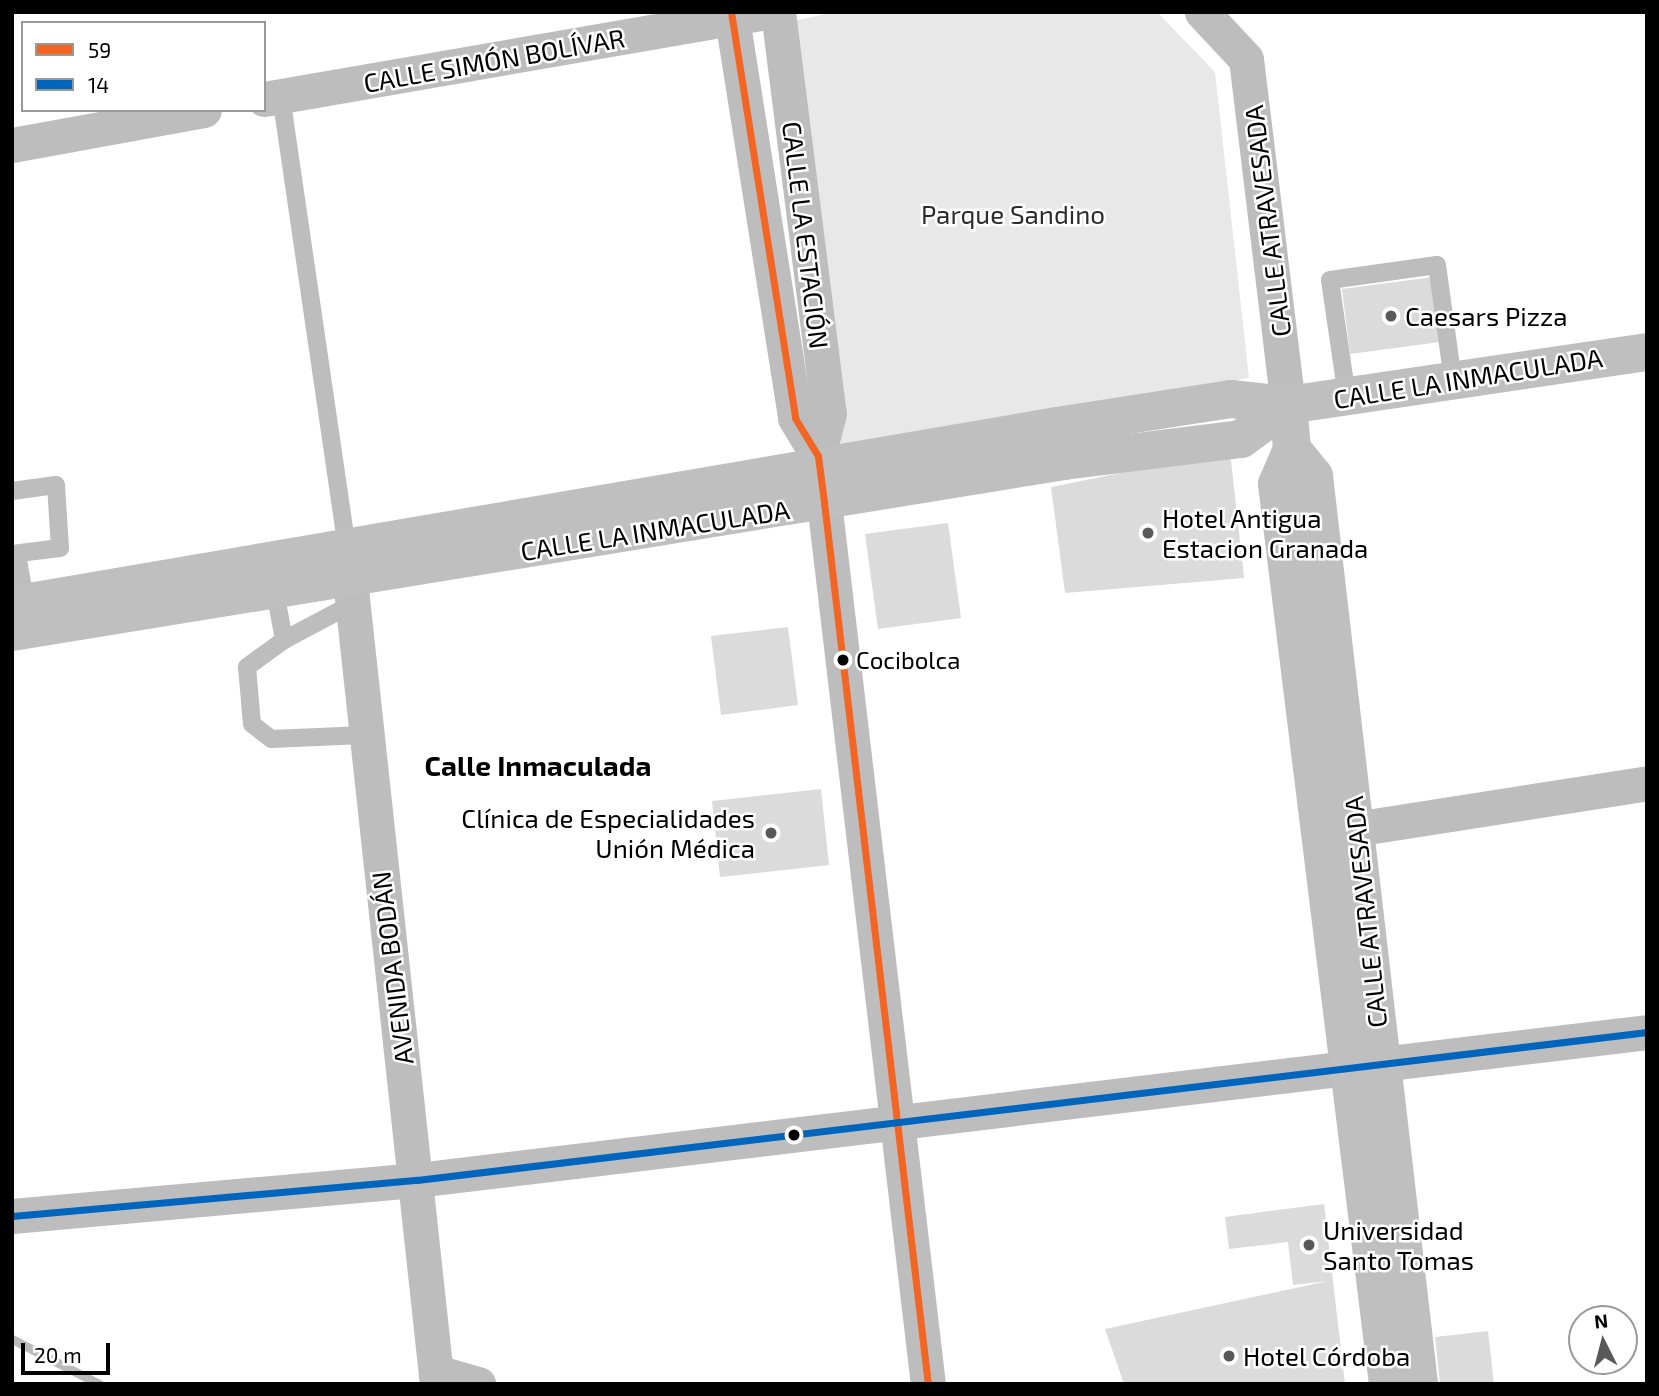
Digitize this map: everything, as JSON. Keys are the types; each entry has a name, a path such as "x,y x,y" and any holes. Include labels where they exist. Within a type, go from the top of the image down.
{"main road":[{"name":"CALLE LA INMACULADA","path":"20,618 275,591 348,580 820,475 1061,443 1231,399 1288,405 1647,352"},
{"name":"CALLE ATRAVESADA","path":"1288,405 1292,449 1314,476 1315,632 1341,832 1393,1299 1388,1384"},
{"name":"CALLE LA INMACULADA","path":"20,618 348,580"},
{"name":"CALLE ATRAVESADA","path":"1393,1299 1419,1384"}],"street":[{"name":"CALLE SIMÓN BOLÍVAR","path":"273,98 731,15 766,12"},
{"name":"CALLE LA ESTACIÓN","path":"778,12 829,413 820,475 902,1123 928,1384"},
{"name":"CALLE ATRAVESADA","path":"1202,12 1246,59 1288,405"},
{"name":"CALLE LA ESTACIÓN","path":"731,15 795,418 820,475"},
{"path":"12,145 193,112"},
{"name":"AVENIDA BODÁN","path":"348,580 417,1180 436,1378"},
{"path":"1341,832 1647,783"},
{"path":"12,1216 417,1180 1647,1032"},
{"path":"436,1378 478,1384"}],"lane":[{"path":"273,98 348,580 284,640 247,667 251,724 271,738 365,735"},
{"path":"1347,397 1330,280 1437,265 1453,380"},
{"path":"12,491 56,485 60,548 15,554 20,618"},
{"path":"275,591 284,640"}],"green space":[{"name":"Parque Sandino","path":"835,12 1157,12 1215,72 1249,378 841,448 779,24"}],"building":[{"name":"Caesars Pizza","path":"1433,277 1440,342 1350,354 1342,289"},
{"name":"Hotel Antigua Estacion Granada","path":"1230,451 1244,578 1065,593 1051,487"},
{"path":"948,523 961,618 878,629 865,534"},
{"name":"Cocibolca","path":"788,627 798,705 721,715 711,636"},
{"name":"Clínica de Especialidades Unión Médica","path":"821,789 829,865 720,877 712,801"},
{"name":"Hotel Córdoba","path":"1324,1204 1345,1384 1124,1384 1105,1329 1328,1281 1293,1285 1288,1242 1229,1249 1225,1217"},
{"path":"1488,1331 1494,1384 1440,1384 1435,1337"}],"waterway":[{"path":"12,1339 99,1384"}],"transit line":[{"name":"59","path":"731,12 795,418 818,456 928,1384"},
{"name":"14","path":"12,1216 417,1180 1647,1032"}],"place":[{"name":"Caesars Pizza","path":"1391,316"},
{"name":"Hotel Antigua Estacion Granada","path":"1148,533"},
{"name":"Cocibolca","path":"843,660"},
{"name":"Clínica de Especialidades Unión Médica","path":"771,833"},
{"name":"Universidad Santo Tomas","path":"1309,1245"},
{"name":"Hotel Córdoba","path":"1229,1356"}],"district":[{"name":"Calle Inmaculada","path":"538,765"}]}
